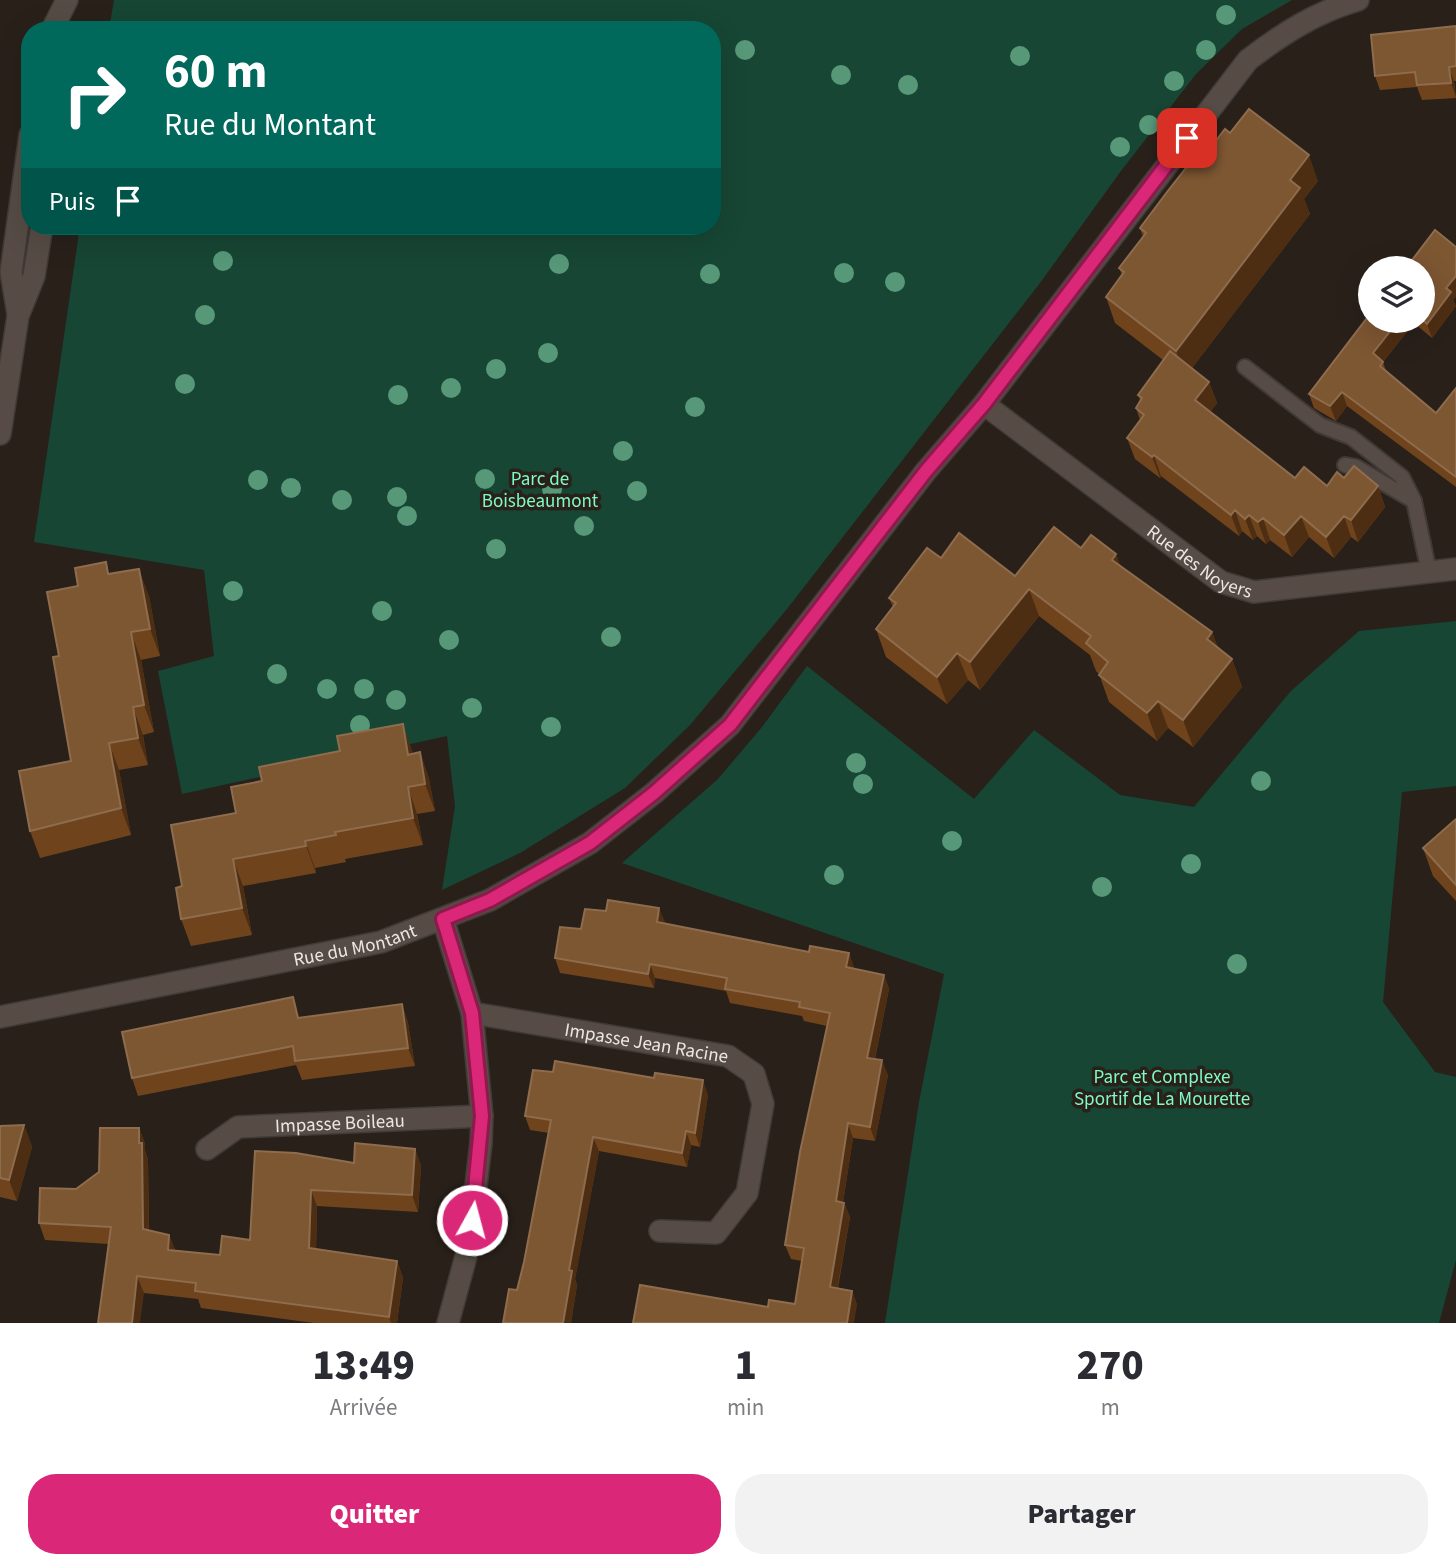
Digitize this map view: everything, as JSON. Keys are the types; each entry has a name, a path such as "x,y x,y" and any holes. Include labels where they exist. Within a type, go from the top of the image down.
{"street":[{"path":"56,21 67,0"},
{"path":"67,0 67,21"},
{"name":"Rue du Montant","path":"0,1017 381,942 490,900 590,843 654,793 730,725 926,471 984,404 1248,60 1298,24 1334,7 1358,0"},
{"path":"18,316 11,272 21,200"},
{"path":"0,434 18,316 34,276 40,235"},
{"name":"Rue des Noyers","path":"984,404 1221,582 1238,590 1278,590 1456,569"},
{"path":"443,919 472,1013 482,1116 469,1245 447,1323"},
{"name":"Impasse Jean Racine","path":"472,1013 728,1056 754,1074 763,1104 747,1193 716,1233 660,1231"},
{"name":"Impasse Boileau","path":"207,1149 238,1126 482,1116"}],"lane":[{"path":"1245,367 1320,425 1351,438 1402,477 1414,502 1429,572"},
{"path":"1345,465 1356,467 1414,502"}],"green space":[{"name":"Parc de Boisbeaumont","path":"114,0 1292,0 1242,29 1196,74 1040,283 787,609 690,725 625,788 520,853 442,890 455,806 447,736 182,794 158,671 214,656 204,570 34,542 79,235 721,235 721,21 110,21"},
{"name":"Parc et Complexe Sportif de La Mourette","path":"1456,621 1456,786 1402,792 1383,1002 1435,1072 1456,1077 1456,1260 1439,1323 885,1323 919,1102 944,974 622,863 718,779 762,727 807,666 974,799 1034,730 1120,795 1194,807 1291,691 1359,631"}],"building":[{"path":"1456,26 1456,66 1449,67 1451,83 1417,85 1415,72 1375,76 1371,35"},
{"path":"1249,109 1309,155 1290,180 1300,188 1176,351 1106,297 1124,272 1119,268 1146,233 1140,228 1167,192 1193,159 1198,164 1225,129 1230,133"},
{"path":"1435,230 1456,247 1456,276 1446,288 1451,292 1435,313 1435,256 1415,256"},
{"path":"1358,330 1358,333 1389,333 1373,353 1383,362 1380,366 1436,413 1456,388 1456,477 1342,392 1330,406 1309,394"},
{"path":"1170,351 1209,382 1195,400 1295,478 1304,467 1327,486 1337,472 1344,478 1354,466 1378,486 1351,520 1344,516 1326,537 1301,516 1284,535 1263,518 1258,522 1249,515 1245,519 1235,510 1231,515 1154,455 1152,457 1127,438 1144,415 1136,408 1142,398 1138,395"},
{"path":"1054,527 1081,548 1091,535 1116,554 1112,560 1212,632 1207,639 1232,659 1183,720 1158,701 1147,713 1099,675 1108,662 1086,643 1091,636 1029,589 970,662 957,653 937,677 876,629 896,603 889,598 927,548 941,558 959,533 1015,576"},
{"path":"106,562 108,574 139,569 150,629 131,632 144,705 133,707 138,738 109,743 121,808 30,831 19,771 71,761 53,657 59,656 47,592 78,586 75,568"},
{"path":"403,724 408,755 420,752 425,784 408,787 413,818 335,832 336,835 305,841 306,846 233,859 242,908 181,919 176,888 182,886 171,825 236,813 231,787 262,781 259,767 340,751 337,736"},
{"path":"1456,819 1456,885 1423,848"},
{"path":"608,900 659,908 657,922 809,952 810,946 849,953 846,967 884,975 867,1058 882,1060 870,1127 848,1123 836,1201 844,1203 830,1287 852,1291 847,1323 633,1323 640,1285 768,1307 769,1300 795,1304 804,1248 785,1245 800,1152 830,1013 799,1007 800,1002 725,989 727,978 650,964 648,974 555,958 560,927 581,929 585,909 606,911"},
{"path":"293,997 298,1018 402,1004 408,1048 295,1061 293,1046 132,1078 122,1032"},
{"path":"555,1061 654,1078 655,1073 703,1080 695,1133 686,1131 682,1153 593,1137 569,1270 572,1271 563,1323 503,1323 509,1289 517,1290 524,1262 551,1120 525,1116 533,1070 553,1072"},
{"path":"24,1125 9,1180 0,1178 0,1126"},
{"path":"100,1128 139,1128 139,1143 142,1143 143,1229 169,1235 168,1250 220,1255 222,1236 250,1240 255,1151 296,1153 354,1163 355,1143 415,1149 412,1195 311,1190 309,1248 397,1261 389,1317 195,1291 196,1283 137,1276 132,1323 98,1323 111,1227 39,1223 40,1188 76,1189 99,1172"}],"route":[{"path":"472,1220 482,1116 472,1013 443,919 490,900 590,843 654,793 730,725 926,471 984,404 1187,138"}]}
